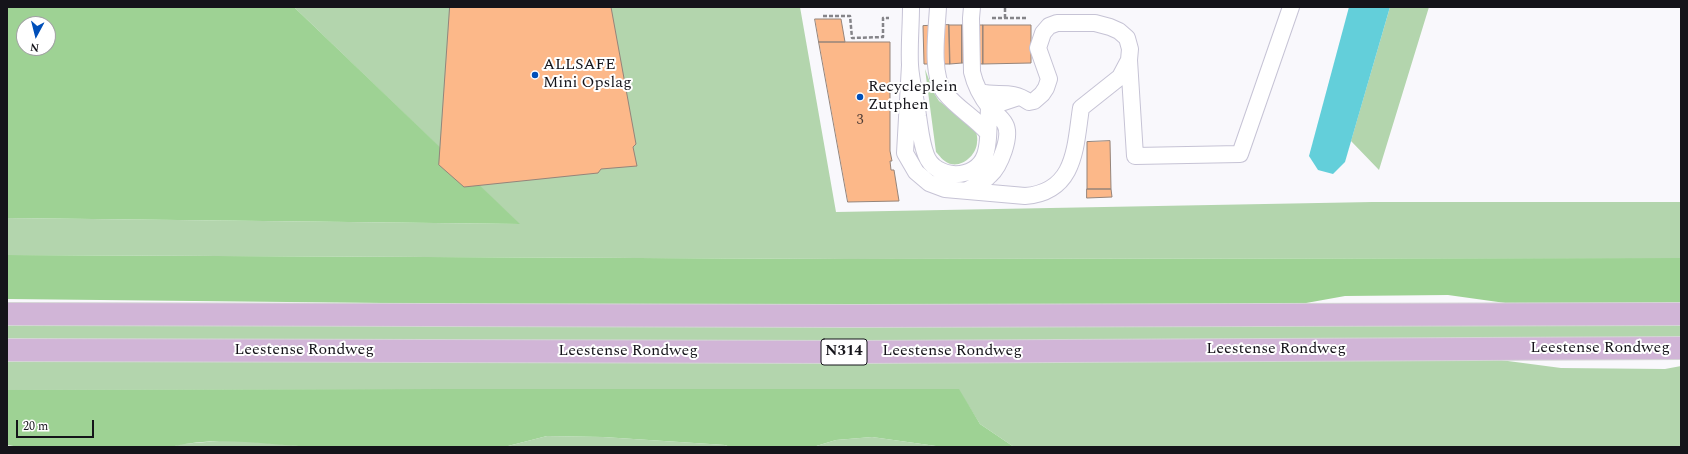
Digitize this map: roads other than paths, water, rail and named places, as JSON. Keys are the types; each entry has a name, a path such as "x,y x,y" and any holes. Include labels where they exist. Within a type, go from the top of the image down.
{"main road":[{"name":"N314","path":"7,314 910,316 1681,314"},
{"name":"Leestense Rondweg","path":"7,350 862,352 1681,348"}],"lane":[{"path":"912,7 905,153 916,172 929,183 946,189 1025,196 1034,195 1048,190 1057,184 1067,173 1072,162 1081,108 1120,76 1129,60"},
{"path":"938,7 938,80 943,91 978,122 988,133"},
{"path":"966,190 980,183 990,176 996,169 1005,148 1007,135 1006,124 989,107 974,80 972,72 972,7"},
{"path":"980,92 987,94 1002,93 1020,97 1031,102 1037,99 1046,88 1049,79 1038,48 1043,33 1049,26 1057,23 1095,23 1119,31 1127,38 1130,49 1129,60 1135,156 1240,154 1290,7"},
{"path":"910,65 923,145 930,163 938,169 948,174 956,175 966,173 978,166 985,156 988,146 989,107"},
{"path":"989,107 1020,97"}],"water":[{"path":"1349,7 1390,7 1345,162 1333,174 1318,170 1309,156"}],"place":[{"name":"ALLSAFE Mini Opslag","path":"535,75"},
{"name":"Recycleplein Zutphen","path":"860,97"}]}
